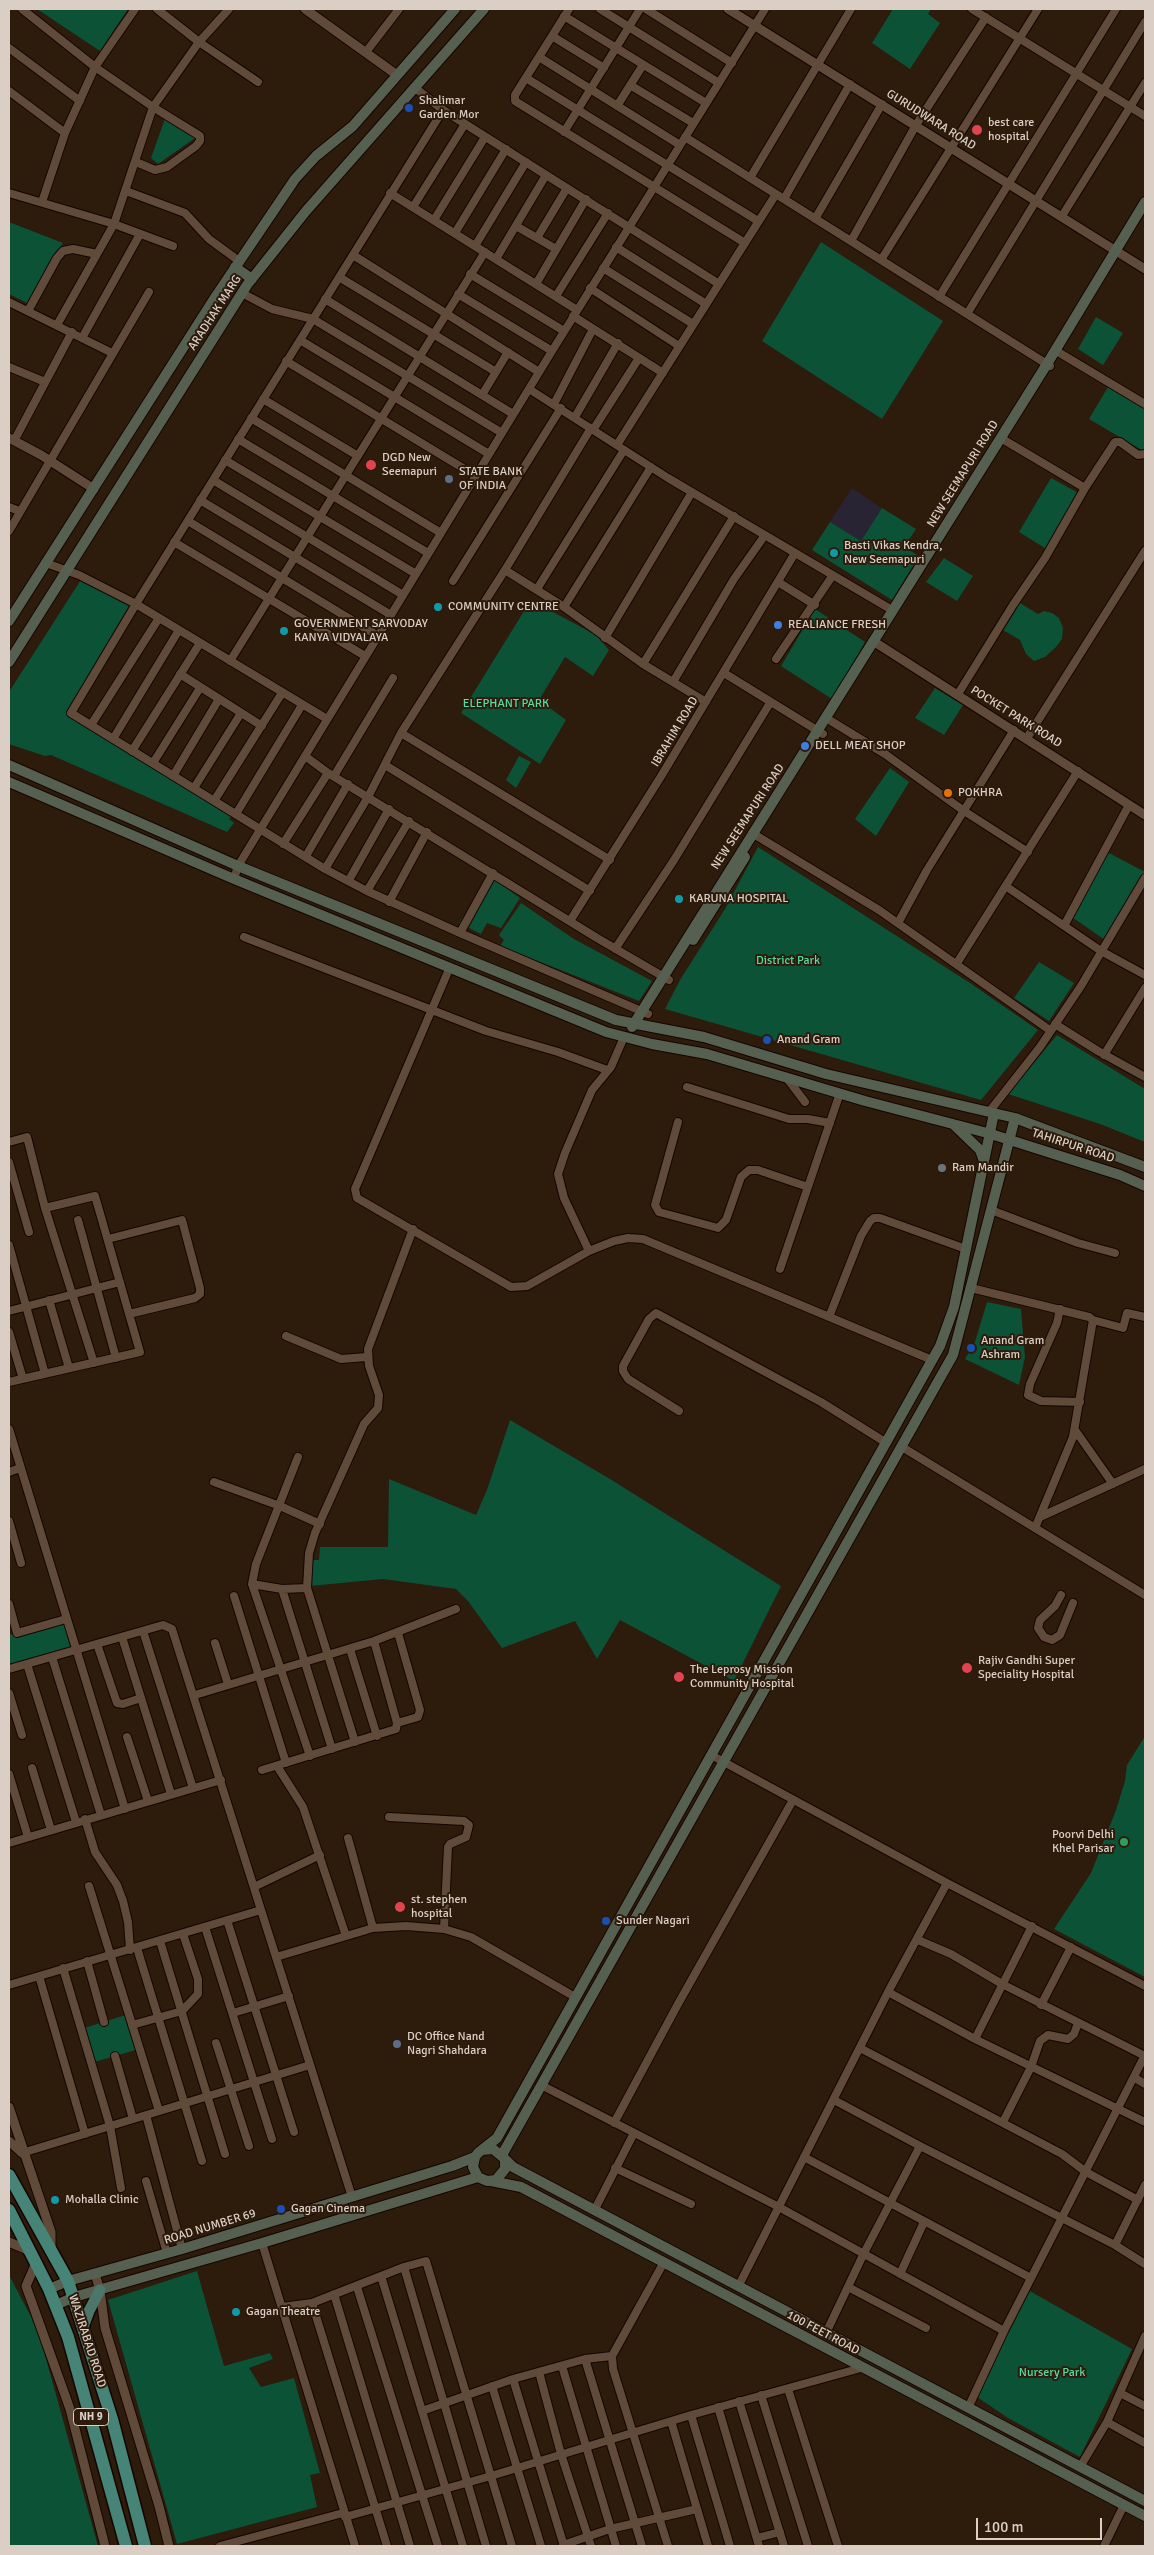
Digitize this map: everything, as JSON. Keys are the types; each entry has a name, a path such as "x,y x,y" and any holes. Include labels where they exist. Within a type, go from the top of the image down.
{"highway":[{"name":"WAZIRABAD ROAD","path":"9,2176 68,2281 74,2297 112,2419 145,2546"},
{"name":"WAZIRABAD ROAD","path":"9,2210 49,2289 68,2337 126,2546"}],"main road":[{"name":"ARADHAK MARG","path":"9,621 237,264 295,179 316,156 353,126 455,9"},
{"name":"ARADHAK MARG","path":"9,662 252,279 306,210 484,9"},
{"name":"NEW SEEMAPURI ROAD","path":"628,1038 1004,440 1118,251 1145,202"},
{"name":"NEW SEEMAPURI ROAD","path":"821,732 831,721 892,610 1118,251 1145,213"},
{"path":"237,264 252,279"},
{"name":"TAHIRPUR ROAD","path":"9,765 238,866 616,1020 704,1037 826,1074 1015,1118 1145,1167"},
{"name":"TAHIRPUR ROAD","path":"9,782 234,879 606,1032 707,1054 991,1134 1120,1175 1145,1186"},
{"path":"482,2179 473,2167 478,2153 497,2138 940,1346 954,1307 991,1134 991,1112"},
{"path":"56,2305 74,2297 482,2179 496,2180 503,2174 503,2157 541,2085 953,1355 1015,1118"},
{"path":"952,1123 980,1150 984,1162"},
{"path":"478,2153 493,2149 503,2157"},
{"name":"ROAD NUMBER 69","path":"49,2289 68,2281 182,2249 352,2197 478,2153"},
{"name":"100 FEET ROAD","path":"503,2157 513,2167 594,2211 1145,2501"},
{"name":"100 FEET ROAD","path":"482,2179 521,2187 1145,2516"},
{"path":"84,2328 89,2311 100,2290"},
{"path":"1124,2505 1130,2493"}],"street":[{"path":"22,9 95,67 153,107 197,133 200,141 187,154 162,169 150,168 136,162"},
{"path":"42,202 65,133 95,67 135,9"},
{"path":"157,9 199,42 258,82"},
{"path":"56,325 114,224 153,107 199,42 229,9"},
{"path":"305,9 397,75"},
{"path":"366,52 399,9"},
{"path":"569,9 515,95 515,101 653,188 745,243"},
{"path":"600,9 719,83"},
{"path":"564,132 640,9"},
{"path":"646,9 732,63"},
{"name":"GURUDWARA ROAD","path":"728,9 1010,183 1145,269"},
{"path":"234,879 238,866 260,829 428,553 590,288 765,9"},
{"path":"750,178 851,9"},
{"path":"972,9 1145,116"},
{"path":"881,260 1038,9"},
{"path":"939,297 1116,9"},
{"path":"564,16 706,103"},
{"path":"851,241 916,126 986,17"},
{"path":"967,314 1102,89 1145,22"},
{"path":"552,36 604,68"},
{"path":"9,48 80,100"},
{"path":"540,57 680,145"},
{"path":"617,106 643,64"},
{"path":"526,78 758,221"},
{"path":"1062,216 1145,83"},
{"path":"784,199 850,84"},
{"path":"630,85 694,124"},
{"path":"414,87 443,110 719,284"},
{"path":"9,92 65,133"},
{"path":"815,219 882,104"},
{"path":"443,110 174,542 71,713 325,869 349,880 367,892 645,1013"},
{"path":"413,207 465,124"},
{"path":"434,220 485,137"},
{"path":"685,137 1048,365"},
{"path":"455,233 506,149"},
{"path":"475,246 526,162"},
{"path":"496,259 546,175"},
{"path":"537,238 567,188"},
{"path":"126,191 185,213 209,239 237,264"},
{"path":"9,193 114,224 173,246"},
{"path":"390,193 556,296 593,329 663,373"},
{"path":"537,589 679,346 776,194"},
{"path":"536,284 586,200"},
{"path":"556,296 608,213"},
{"path":"516,226 556,250"},
{"path":"82,338 140,234"},
{"path":"616,247 706,304"},
{"path":"28,311 57,258 63,251 73,249 97,254"},
{"path":"230,661 484,252"},
{"path":"353,255 539,372"},
{"path":"603,268 693,324"},
{"path":"470,274 564,331"},
{"path":"339,277 496,372"},
{"path":"590,288 679,346"},
{"path":"9,531 149,292"},
{"path":"242,294 272,310 313,319 502,433"},
{"path":"458,294 552,351"},
{"path":"325,299 514,414"},
{"path":"9,302 112,353"},
{"path":"452,581 557,406 593,329"},
{"path":"72,332 11,440 49,460 94,489"},
{"path":"300,340 489,454"},
{"path":"575,417 618,343"},
{"path":"482,395 508,352"},
{"path":"1058,352 1144,400"},
{"path":"325,869 368,797 401,733 592,429 640,358"},
{"path":"286,361 476,476"},
{"path":"9,367 45,382"},
{"path":"529,389 692,492 892,610"},
{"path":"263,399 358,456"},
{"path":"251,418 441,533"},
{"path":"238,440 428,553"},
{"path":"1004,440 1085,488"},
{"path":"958,694 1013,605 1045,558 1085,488 1115,442 1120,442 1138,454 1145,454"},
{"path":"225,460 416,574"},
{"path":"564,607 651,467"},
{"path":"213,480 403,595"},
{"path":"605,638 692,492"},
{"path":"200,500 391,615"},
{"path":"9,507 19,512"},
{"path":"643,664 734,516"},
{"path":"188,520 378,636"},
{"path":"673,682 734,579 765,535"},
{"path":"174,542 366,656"},
{"path":"1027,738 1142,563 1145,551"},
{"name":"IBRAHIM ROAD","path":"570,921 610,860 795,553"},
{"path":"46,563 66,570 136,604 327,719"},
{"path":"505,570 564,607 643,664 706,702"},
{"path":"776,659 833,575"},
{"path":"778,582 815,604"},
{"path":"91,725 159,618"},
{"path":"113,739 179,630"},
{"name":"POCKET PARK ROAD","path":"876,642 1145,815"},
{"path":"132,751 200,643"},
{"path":"724,673 770,703 821,732"},
{"path":"180,674 262,726"},
{"path":"284,844 393,678"},
{"path":"153,764 200,688"},
{"path":"214,801 282,693"},
{"path":"173,776 218,699"},
{"path":"615,949 674,860 770,703"},
{"path":"236,814 302,704"},
{"path":"194,788 241,713"},
{"path":"831,721 885,754 964,811 1028,852"},
{"path":"898,923 1014,730"},
{"path":"401,733 610,860"},
{"path":"305,756 368,797 389,808 666,979"},
{"path":"384,765 590,891"},
{"path":"957,963 1007,887 1078,771"},
{"path":"306,856 348,784"},
{"path":"1065,924 1129,805"},
{"path":"349,880 389,808"},
{"path":"367,892 409,821"},
{"path":"389,902 427,832"},
{"path":"755,835 898,923 1053,1027 1145,1077"},
{"path":"460,934 493,873"},
{"path":"991,1112 1053,1027 1102,951 1145,878"},
{"path":"1007,887 1065,924 1102,951 1145,975"},
{"path":"244,937 430,1010 513,1040 558,1052 606,1070"},
{"path":"450,967 355,1189 357,1198 511,1287 526,1286 589,1251 628,1238 644,1239 932,1360"},
{"path":"1104,1055 1145,988"},
{"path":"589,1251 564,1198 558,1174 564,1152 592,1090 606,1070 611,1067 628,1038"},
{"path":"786,1077 805,1102"},
{"path":"687,1087 789,1119 808,1118 830,1123"},
{"path":"780,1268 840,1093"},
{"path":"678,1122 655,1205 659,1212 718,1228 726,1220 741,1177 748,1170 758,1170 808,1187"},
{"path":"9,1142 27,1137 45,1208 74,1294 94,1363"},
{"path":"9,1162 29,1232"},
{"path":"9,1382 140,1352 95,1196 45,1208"},
{"path":"991,1210 1078,1243 1116,1253"},
{"path":"829,1317 861,1236 870,1220 874,1218 880,1218 966,1249"},
{"path":"78,1220 116,1358"},
{"path":"108,1239 182,1220 200,1294 195,1298 129,1314"},
{"path":"355,1742 307,1588 309,1553 364,1424 378,1408 378,1387 367,1357 372,1335 412,1229"},
{"path":"9,1245 45,1374"},
{"path":"9,1311 120,1282"},
{"path":"971,1288 1123,1328 1127,1313 1145,1317"},
{"path":"49,1300 69,1368"},
{"path":"1060,1310 1058,1323 1030,1384 1028,1395 1041,1401 1080,1402"},
{"path":"679,1412 628,1379 623,1371 623,1366 649,1318 656,1313 821,1402 885,1442"},
{"path":"1036,1528 1075,1430 1093,1320"},
{"path":"9,1332 22,1379"},
{"path":"286,1336 341,1359 367,1357"},
{"path":"9,1429 74,1650 124,1808"},
{"path":"1075,1430 1113,1484"},
{"path":"902,1447 1145,1595"},
{"path":"298,1457 256,1564 252,1584 282,1668 310,1756"},
{"path":"9,1472 20,1468"},
{"path":"1040,1517 1145,1469"},
{"path":"214,1482 280,1506 320,1524"},
{"path":"9,1521 21,1563"},
{"path":"252,1584 282,1589 307,1588"},
{"path":"282,1589 332,1749"},
{"path":"1061,1595 1055,1606 1040,1620 1038,1628 1044,1637 1052,1640 1060,1635 1073,1603"},
{"path":"234,1596 286,1763"},
{"path":"9,1604 18,1633"},
{"path":"195,1695 259,1674 374,1642 456,1609"},
{"path":"9,1635 66,1619"},
{"path":"9,1669 163,1625 172,1629 195,1695 352,2197"},
{"path":"143,1631 193,1788"},
{"path":"398,1633 420,1710 418,1717 398,1723"},
{"path":"122,1637 171,1794"},
{"path":"262,1770 395,1730 398,1723 374,1642"},
{"path":"215,1643 228,1684"},
{"path":"97,1644 117,1703 123,1704 141,1698"},
{"path":"350,1649 377,1736"},
{"path":"52,1657 101,1815"},
{"path":"27,1664 76,1822"},
{"path":"9,1693 22,1735"},
{"path":"127,1737 148,1802"},
{"path":"711,1755 947,1883 1145,1986"},
{"path":"277,1766 303,1807 346,1936"},
{"path":"32,1768 51,1830"},
{"path":"9,1774 28,1837"},
{"path":"9,1843 221,1780"},
{"path":"614,2123 678,2004 793,1800"},
{"path":"389,1817 464,1821 469,1825 466,1837 450,1844 448,1847 444,1929"},
{"path":"85,1819 95,1852 117,1886 123,1901 133,1949 159,2018 202,2161"},
{"path":"348,1838 374,1928"},
{"path":"254,1887 320,1855"},
{"path":"738,2286 777,2206 947,1883"},
{"path":"89,1886 159,2111"},
{"path":"9,1985 261,1910"},
{"path":"227,1920 294,2132"},
{"path":"276,1957 374,1928 406,1926 444,1929 470,1937 575,1997"},
{"path":"975,2039 1032,1926"},
{"path":"205,1927 272,2140"},
{"path":"132,2025 182,2011 194,2000 198,1987 183,1934"},
{"path":"918,1940 951,1954 1041,2005 1145,2056 1004,2331 968,2408"},
{"path":"160,1941 226,2154"},
{"path":"1041,2005 1071,1947"},
{"path":"87,1961 104,2022"},
{"path":"63,1968 110,2126 121,2188"},
{"path":"39,1976 85,2134"},
{"path":"888,1992 975,2039 1145,2122"},
{"path":"232,2013 289,1996"},
{"path":"1003,2122 1031,2067 1044,2036 1068,2039 1074,2034 1078,2023"},
{"path":"216,2043 249,2146"},
{"path":"860,2048 1062,2154 1086,2172 1138,2200"},
{"path":"115,2056 134,2119"},
{"path":"22,2153 310,2065"},
{"path":"1135,2078 1145,2084"},
{"path":"541,2085 777,2206 1004,2331"},
{"path":"834,2100 1115,2245 1145,2264"},
{"path":"9,2107 22,2153 52,2232 51,2251"},
{"path":"146,2115 182,2249"},
{"path":"594,2211 634,2132"},
{"path":"9,2141 22,2153"},
{"path":"826,2333 864,2253 920,2146"},
{"path":"804,2157 1031,2278"},
{"path":"615,2168 691,2204"},
{"path":"146,2181 167,2253"},
{"path":"1115,2245 1145,2185"},
{"path":"900,2274 924,2222"},
{"path":"9,2242 30,2251"},
{"path":"262,2243 355,2546"},
{"path":"282,2308 312,2303 404,2267 426,2262 512,2546"},
{"path":"664,2262 612,2356 614,2369 668,2546"},
{"path":"36,2263 26,2286 70,2409 105,2546"},
{"path":"404,2267 486,2546"},
{"path":"95,2274 100,2290 105,2328 159,2506 169,2546"},
{"path":"381,2276 463,2546"},
{"path":"357,2287 438,2546"},
{"path":"848,2287 926,2328"},
{"path":"334,2294 410,2546"},
{"path":"312,2303 386,2546"},
{"path":"1080,2467 1107,2422 1145,2336"},
{"path":"422,2411 513,2379 585,2359 612,2356"},
{"path":"585,2359 642,2546"},
{"path":"562,2366 616,2546"},
{"path":"220,2546 445,2489 718,2407 862,2368"},
{"path":"539,2372 561,2454 591,2546"},
{"path":"513,2379 536,2461 564,2546 610,2529 697,2509"},
{"path":"492,2386 541,2546"},
{"path":"788,2389 838,2546"},
{"path":"1120,2393 1145,2406"},
{"path":"761,2395 808,2546"},
{"path":"739,2401 784,2546"},
{"path":"718,2407 758,2542 780,2532"},
{"path":"691,2415 730,2546"},
{"path":"671,2421 708,2546"},
{"path":"1107,2422 1145,2443"},
{"path":"1104,2546 1124,2505"}],"shaded area":[{"path":"852,488 882,508 861,541 830,522"}],"green space":[{"path":"37,9 128,9 100,51"},
{"path":"893,9 931,9 928,14 940,23 910,69 872,43"},
{"path":"167,113 198,136 158,164 151,158"},
{"path":"9,222 63,243 29,304 9,294"},
{"path":"821,242 943,321 882,419 762,341"},
{"path":"1096,317 1123,333 1103,365 1078,349"},
{"path":"1111,382 1145,403 1145,452 1089,419"},
{"path":"1051,478 1082,495 1048,550 1019,532"},
{"path":"882,508 916,529 904,547 919,556 892,600 812,550 830,522 861,541"},
{"path":"944,558 973,576 957,601 926,582"},
{"path":"84,575 132,605 68,711 232,816 229,819 234,823 227,832 51,755 45,756 9,744 9,692"},
{"name":"ELEPHANT PARK","path":"534,602 596,635 609,650 593,676 565,657 539,700 566,720 540,764 461,713 529,603"},
{"path":"1020,603 1038,614 1044,611 1052,613 1059,618 1063,628 1062,639 1056,647 1045,657 1034,661 1026,654 1020,640 1003,630"},
{"path":"815,609 865,642 832,699 781,666"},
{"path":"935,688 963,705 944,735 915,718"},
{"path":"519,756 531,762 516,788 506,780"},
{"path":"890,768 909,782 876,836 855,819"},
{"name":"District Park","path":"758,847 970,983 1038,1030 981,1100 665,1009 680,980 725,909"},
{"path":"1109,853 1145,872 1145,880 1105,940 1069,915"},
{"path":"490,876 520,898 501,928 487,923 481,934 459,923"},
{"path":"521,903 574,939 652,981 639,1001 500,946 504,940 499,935"},
{"path":"1039,962 1074,983 1049,1021 1014,998"},
{"path":"1057,1035 1145,1089 1145,1142 1100,1124 1008,1094"},
{"path":"987,1302 1021,1309 1025,1357 1019,1385 965,1359 975,1342"},
{"path":"510,1420 610,1479 781,1586 734,1681 620,1620 597,1659 575,1621 502,1648 468,1601 456,1589 383,1579 310,1586 313,1560 319,1560 320,1547 388,1547 389,1479 476,1515 487,1490"},
{"path":"66,1619 75,1650 9,1669 9,1635"},
{"name":"Poorvi Delhi Khel Parisar","path":"1145,1736 1145,1977 1054,1929 1091,1873 1116,1810 1125,1781 1127,1765"},
{"path":"129,2014 139,2049 91,2063 81,2029"},
{"path":"197,2271 224,2366 270,2353 273,2359 249,2368 261,2387 294,2378 320,2473 310,2475 317,2507 177,2544 108,2300"},
{"path":"9,2275 38,2330 98,2546 9,2546"},
{"name":"Nursery Park","path":"1028,2290 1132,2349 1080,2457 1008,2418 977,2397 1008,2317"}],"place":[{"name":"Shalimar Garden Mor","path":"409,108"},
{"name":"best care hospital","path":"977,130"},
{"name":"DGD New Seemapuri","path":"371,465"},
{"name":"STATE BANK OF INDIA","path":"449,479"},
{"name":"Basti Vikas Kendra, New Seemapuri","path":"834,553"},
{"name":"COMMUNITY CENTRE","path":"438,607"},
{"name":"REALIANCE FRESH","path":"778,625"},
{"name":"GOVERNMENT SARVODAY KANYA VIDYALAYA","path":"284,631"},
{"name":"DELL MEAT SHOP","path":"805,746"},
{"name":"POKHRA","path":"948,793"},
{"name":"KARUNA HOSPITAL","path":"679,899"},
{"name":"Anand Gram","path":"767,1040"},
{"name":"Ram Mandir","path":"942,1168"},
{"name":"Anand Gram Ashram","path":"971,1348"},
{"name":"Rajiv Gandhi Super Speciality Hospital","path":"967,1668"},
{"name":"The Leprosy Mission Community Hospital","path":"679,1677"},
{"name":"Poorvi Delhi Khel Parisar","path":"1124,1842"},
{"name":"st. stephen hospital","path":"400,1907"},
{"name":"Sunder Nagari","path":"606,1921"},
{"name":"DC Office Nand Nagri Shahdara","path":"397,2044"},
{"name":"Mohalla Clinic","path":"55,2200"},
{"name":"Gagan Cinema","path":"281,2209"},
{"name":"Gagan Theatre","path":"236,2312"}]}
